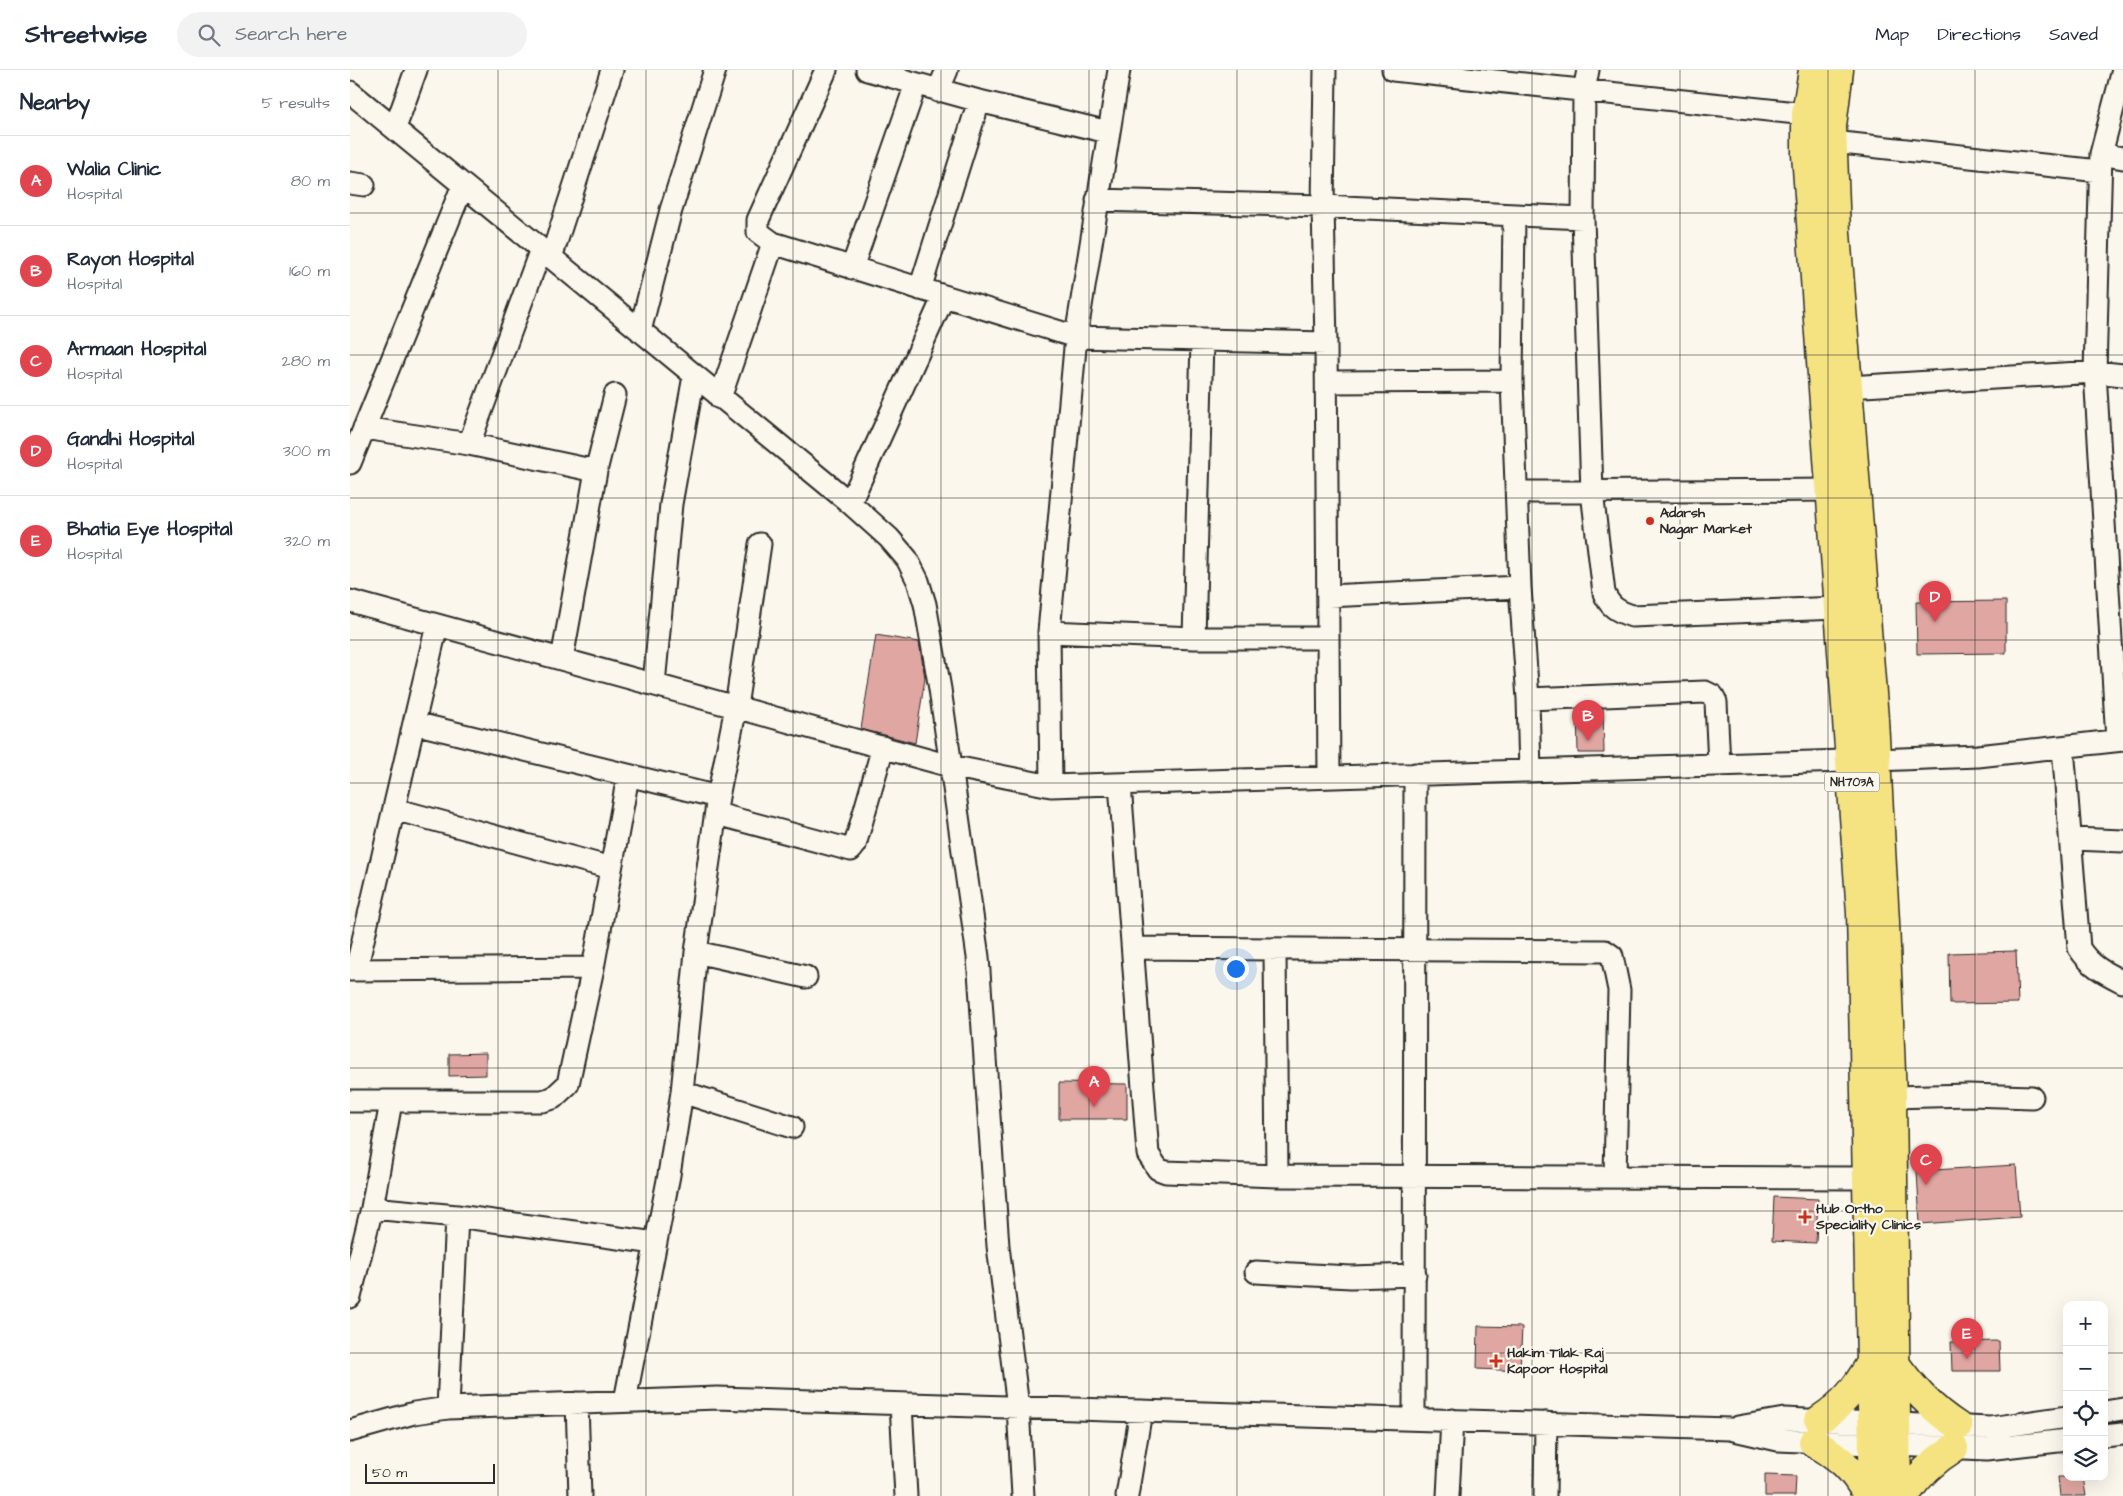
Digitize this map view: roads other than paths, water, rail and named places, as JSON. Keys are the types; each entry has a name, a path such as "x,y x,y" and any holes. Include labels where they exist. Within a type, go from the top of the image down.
{"highway":[{"name":"NH703A","path":"1813,70 1806,114 1806,154 1840,608 1863,761 1862,913 1867,1178 1883,1362"},
{"name":"NH703A","path":"1839,70 1833,142 1836,233 1848,387 1863,761 1892,1097 1883,1362 1884,1434 1874,1496"},
{"path":"1868,1496 1855,1473 1816,1431 1883,1362 1938,1413 1956,1437 1915,1481 1905,1496"},
{"name":"NH703A","path":"1884,1434 1897,1496"}],"street":[{"path":"395,128 416,70"},
{"path":"469,444 546,254 612,70"},
{"path":"640,331 671,210 715,70"},
{"path":"826,70 758,220 758,232 772,243 1076,337 1326,343"},
{"path":"867,70 979,102 1108,132"},
{"path":"938,91 946,70"},
{"path":"1051,786 1049,632 1076,337 1119,70"},
{"path":"1325,70 1323,206 1327,382 1328,777"},
{"path":"1393,70 1447,73 1584,91 1806,114"},
{"path":"1588,70 1584,91 1583,218 1592,492 1604,593 1609,604 1618,611 1632,616 1840,608"},
{"path":"350,601 950,766 1051,786 1863,761 1978,756 2120,740 2095,372 2100,162 2123,70"},
{"path":"852,268 916,84"},
{"path":"350,92 850,503 889,538 907,559 918,581 925,604 978,957 998,1246 1018,1407 1023,1496"},
{"path":"920,289 979,102"},
{"path":"1833,142 2100,162 2123,158"},
{"path":"350,463 463,185"},
{"path":"1097,200 1323,206 1583,218"},
{"path":"1514,215 1512,382 1530,771"},
{"path":"720,398 772,243"},
{"path":"850,503 944,296"},
{"path":"1194,638 1202,341"},
{"path":"1848,387 2095,372 2123,375"},
{"path":"654,684 671,504 694,376"},
{"path":"1327,382 1512,382"},
{"path":"562,659 596,471 614,395"},
{"path":"364,428 469,444 596,471"},
{"path":"1518,492 1832,490"},
{"path":"625,1401 669,1174 682,1092 696,952 717,806 736,707 760,544"},
{"path":"1328,596 1520,587"},
{"path":"436,625 394,809 353,970 593,968"},
{"path":"1049,632 1194,638 1328,638"},
{"path":"1528,699 1706,692 1713,696 1716,702 1719,765"},
{"path":"414,723 628,776 851,850 855,845 883,747"},
{"path":"2063,747 2072,839 2079,948 2092,964 2123,982"},
{"path":"1414,1419 1415,774"},
{"path":"350,1101 542,1101 554,1098 568,1084 573,1068 593,968 628,776"},
{"path":"1120,784 1134,948 1148,1154 1158,1168 1166,1172 1277,1176 1867,1178"},
{"path":"394,809 611,868"},
{"path":"2072,839 2123,841"},
{"path":"1134,948 1605,952 1612,956 1619,990 1615,1178"},
{"path":"1275,950 1277,1176"},
{"path":"696,952 806,976"},
{"path":"682,1092 792,1127"},
{"path":"1892,1097 1969,1094 2032,1096"},
{"path":"350,1297 372,1208 391,1102"},
{"path":"372,1208 457,1216 655,1243"},
{"path":"448,1408 457,1216"},
{"path":"1256,1272 1351,1277 1414,1275"},
{"path":"350,1431 414,1413 448,1408 717,1398 1730,1429 1778,1440 1816,1431 1956,1437 1990,1428 2063,1418"},
{"path":"577,1403 580,1496"},
{"path":"901,1404 906,1496"},
{"path":"2108,1411 2123,1409"},
{"path":"1127,1496 1141,1411"},
{"path":"1448,1496 1452,1420"},
{"path":"1545,1496 1546,1423"},
{"path":"2108,1436 2123,1434"},
{"path":"1956,1437 1987,1449 2063,1440"}],"place":[{"name":"Adarsh Nagar Market","path":"1650,521"},
{"name":"Gandhi Hospital","path":"1935,622"},
{"name":"Rayon Hospital","path":"1588,741"},
{"name":"Walia Clinic","path":"1094,1107"},
{"name":"Armaan Hospital","path":"1926,1185"},
{"name":"Hub Ortho Speciality Clinics","path":"1805,1217"},
{"name":"Bhatia Eye Hospital","path":"1967,1359"},
{"name":"Hakim Tilak Raj Kapoor Hospital","path":"1496,1361"}]}
